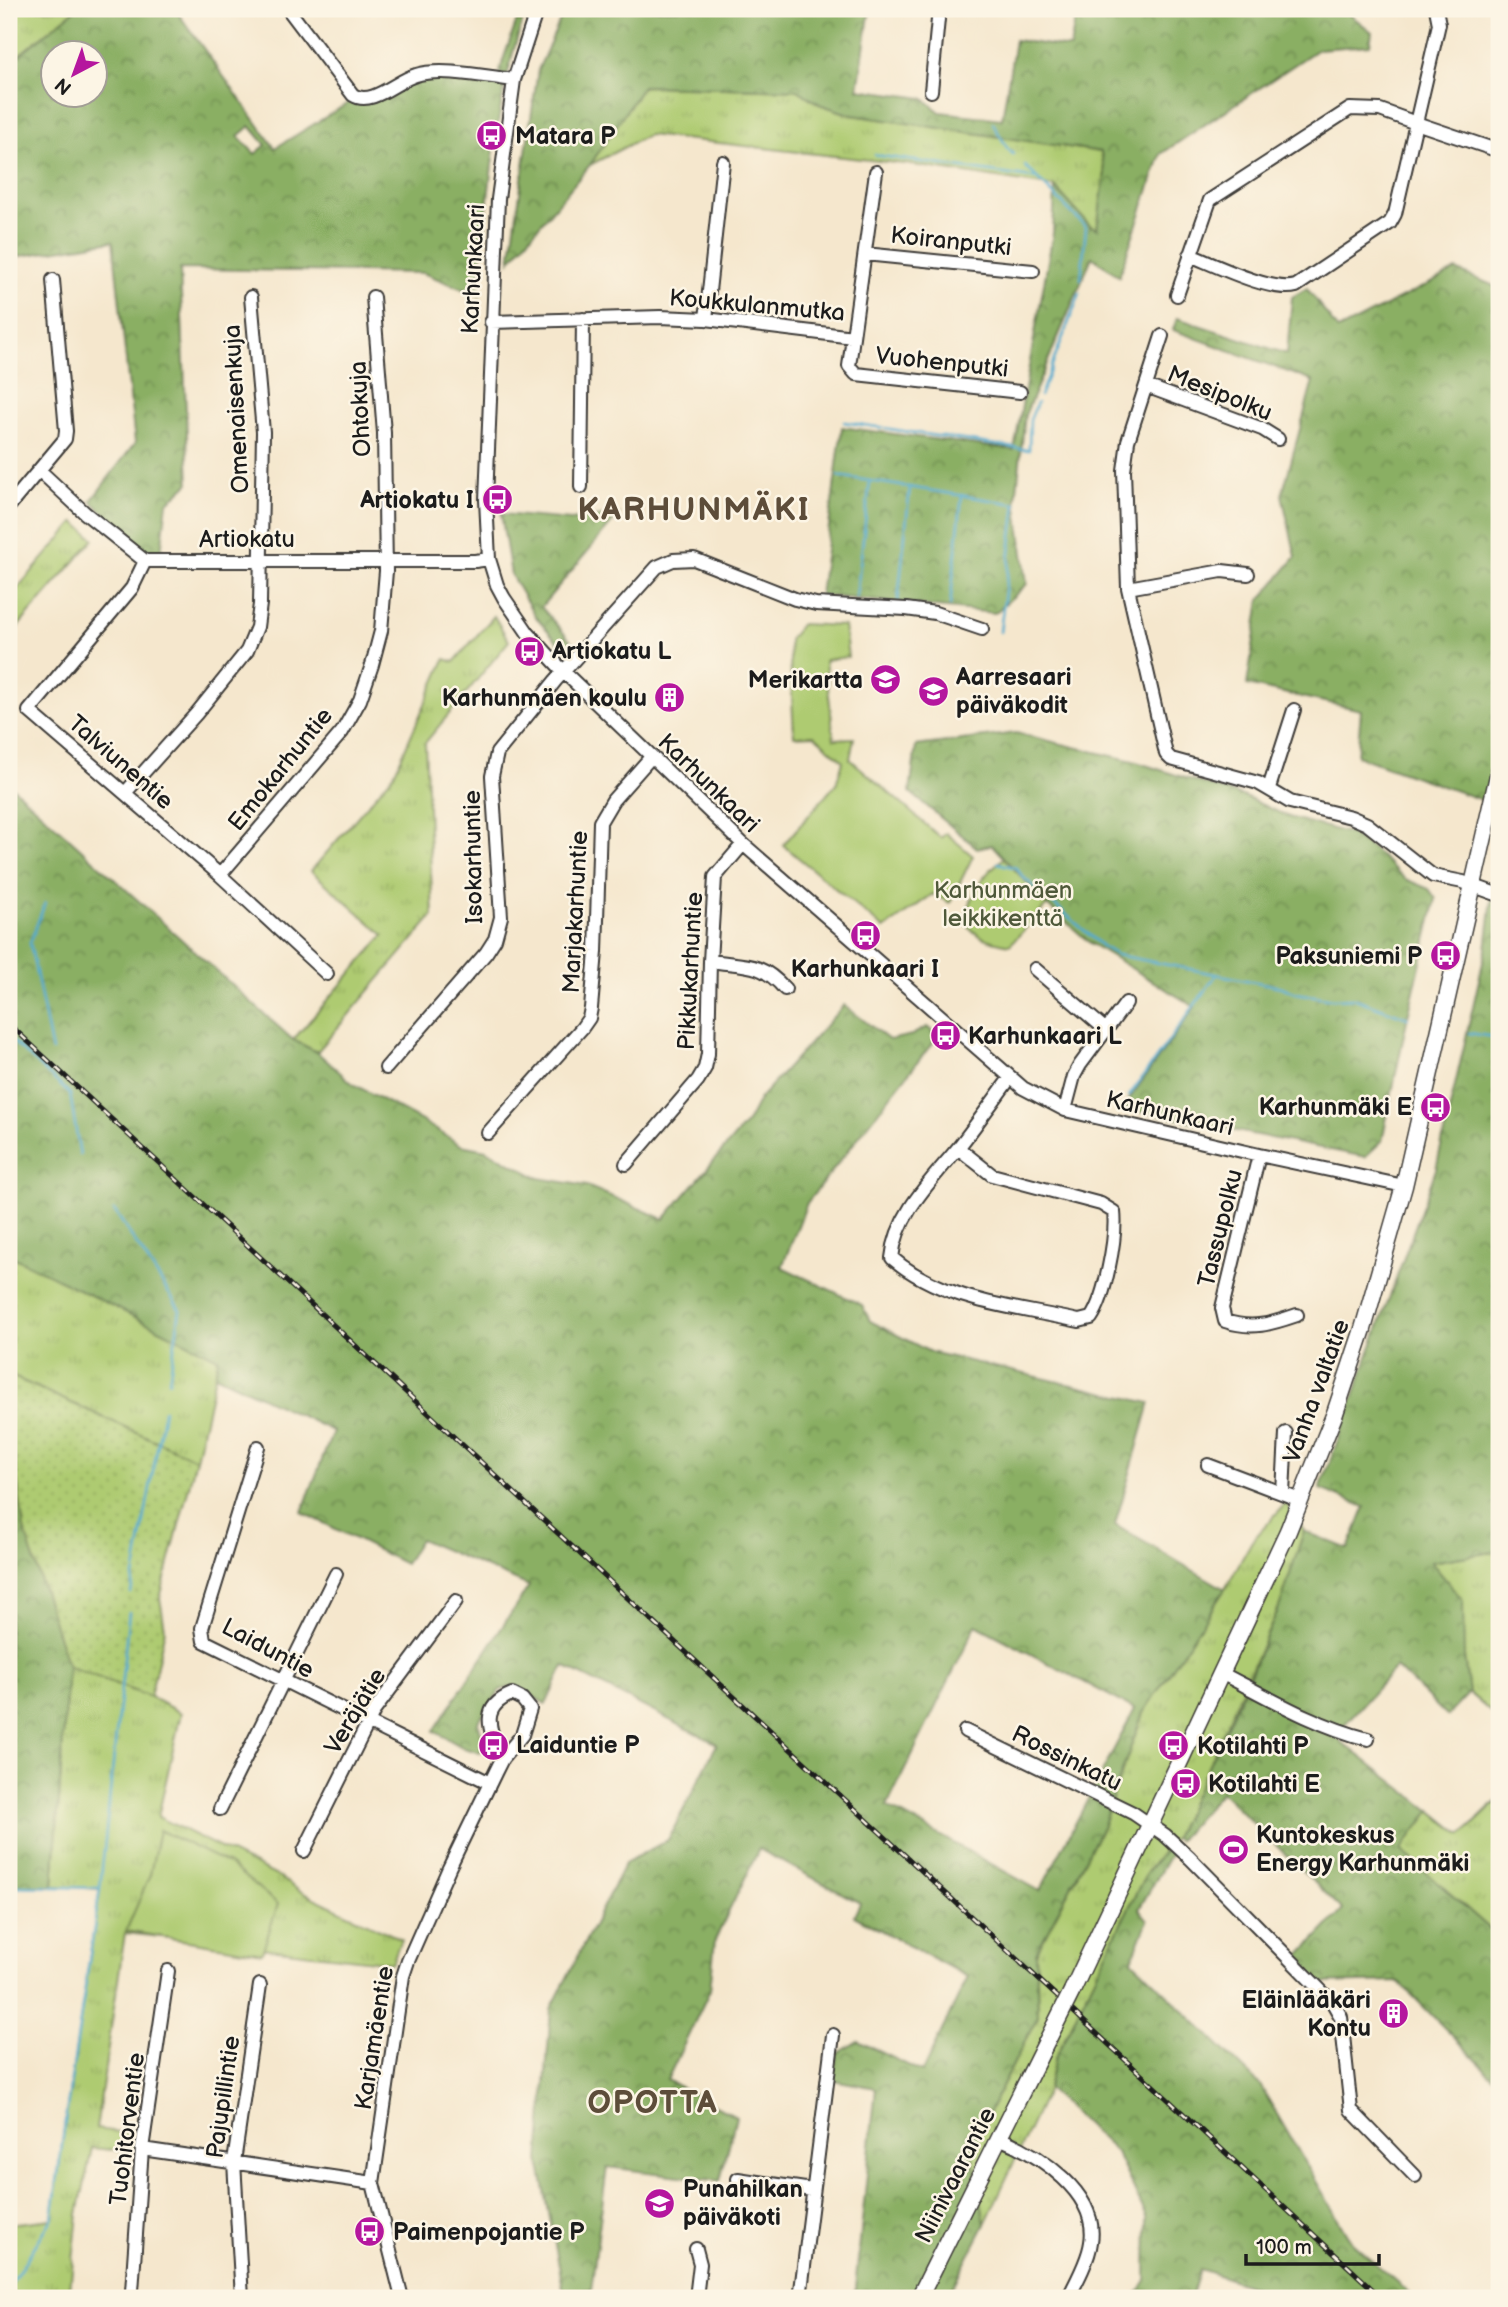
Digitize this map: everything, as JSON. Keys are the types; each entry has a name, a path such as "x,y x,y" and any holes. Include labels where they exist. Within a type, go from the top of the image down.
{"main road":[{"name":"Vanha valtatie","path":"1032,2071 1221,1673 1300,1500 1335,1413 1363,1329 1404,1186 1499,771"},
{"name":"Niinivaarantie","path":"919,2298 1032,2071"}],"street":[{"path":"288,9 353,95 360,99 374,96 405,79 434,71 514,80"},
{"name":"Karhunkaari","path":"537,9 514,80 498,198 486,500 488,559 497,585 528,633 564,672 743,844 1010,1078 1030,1092 1065,1110 1404,1186"},
{"path":"931,91 939,9"},
{"path":"1190,255 1273,287 1289,288 1384,230 1395,214 1439,24 1436,9"},
{"path":"1177,295 1210,200 1350,109 1380,110 1499,151"},
{"path":"706,319 723,162"},
{"name":"Koukkulanmutka","path":"491,322 632,317 706,319 853,337 876,172"},
{"name":"Koiranputki","path":"865,254 1033,271"},
{"path":"9,506 65,439 53,280"},
{"name":"Omenaisenkuja","path":"125,793 196,714 247,650 257,627 262,560 263,432 251,297"},
{"name":"Ohtokuja","path":"373,297 384,433 385,560"},
{"path":"581,488 583,318"},
{"path":"1162,336 1128,441 1124,470 1128,588 1166,754 1171,759 1269,788 1290,802 1351,817 1367,824 1433,876 1462,882 1499,895"},
{"name":"Vuohenputki","path":"853,337 849,366 856,374 1020,392"},
{"name":"Mesipolku","path":"1146,386 1262,429 1278,439"},
{"path":"39,470 85,513 145,561"},
{"name":"Artiokatu","path":"145,561 488,559"},
{"name":"Isokarhuntie","path":"386,1068 486,953 495,939 501,917 492,776 497,753 649,575 665,562 686,559 702,561 795,599 816,604 935,613 982,629"},
{"name":"Emokarhuntie","path":"220,876 342,732 360,700 381,631 385,560"},
{"name":"Talviunentie","path":"145,561 132,588 29,711 220,876 327,974"},
{"path":"1128,588 1222,571 1248,573"},
{"path":"1269,788 1294,710"},
{"name":"Marjakarhuntie","path":"488,1133 589,1018 596,952 600,822 613,800 651,757"},
{"name":"Pikkukarhuntie","path":"626,1164 698,1080 705,1068 708,1054 715,877 743,844"},
{"path":"710,961 758,967 773,975 785,989"},
{"path":"1035,969 1105,1030"},
{"path":"1065,1110 1074,1076 1126,1003"},
{"path":"958,1147 992,1175 1101,1205 1114,1212 1116,1227 1108,1269 1097,1310 1091,1318 1079,1321 963,1296 910,1273 892,1258 894,1245 914,1203 1010,1078"},
{"name":"Tassupolku","path":"1259,1155 1222,1308 1225,1321 1241,1326 1275,1322 1297,1315"},
{"path":"1283,1493 1286,1433"},
{"name":"Laiduntie","path":"258,1447 202,1628 204,1642 490,1783"},
{"path":"1208,1465 1300,1500"},
{"path":"220,1809 336,1574"},
{"name":"Veräjätie","path":"304,1851 367,1723 456,1601"},
{"path":"1221,1673 1296,1713 1343,1733 1368,1739"},
{"name":"Karjamäentie","path":"402,2298 373,2183 405,1968 449,1868 502,1759 522,1735 530,1709 522,1699 512,1694 500,1699 492,1707 489,1719 502,1759"},
{"name":"Rossinkatu","path":"965,1731 1133,1814 1190,1858 1333,2003 1341,2017 1351,2110 1415,2176"},
{"name":"Tuohitorventie","path":"132,2291 142,2149 168,1971"},
{"name":"Pajupillintie","path":"242,2298 233,2162 260,1985"},
{"path":"800,2298 833,2035"},
{"path":"999,2138 1013,2143 1046,2163 1084,2203 1091,2242 1078,2280 1068,2298"},
{"path":"142,2149 373,2183"},
{"path":"738,2179 812,2190"},
{"path":"696,2249 700,2263 696,2298"}],"green space":[{"path":"9,9 76,9 38,38 9,63"},
{"path":"76,9 175,9 275,148 350,102 366,103 408,80 437,74 498,81 521,9 527,9 516,41 501,108 479,279 480,296 423,273 180,269 189,483 167,503 161,552 144,550 91,501 135,443 113,241 9,258 9,63 38,40 38,108 108,108 108,38 40,38","holes":["250,126 266,145 255,154 238,136"]},
{"path":"565,9 870,9 858,89 923,98 940,112 1002,119 1015,40 1070,48 1077,9 1343,9 1372,32 1370,45 1318,49 1161,154 1119,276 1092,257 1025,415 1016,500 1027,584 995,613 820,595 842,427 1014,450 1053,233 1055,187 1089,225 1097,229 1105,173 1101,152 852,115 819,104 798,90 643,86 590,165 510,261 538,70"},
{"path":"643,86 798,90 819,104 852,115 1101,152 1105,173 1097,230 1089,225 1055,187 914,165 648,135 590,165"},
{"path":"1456,270 1499,288 1499,806 1357,756 1361,710 1247,685 1260,600 1296,557 1282,495 1313,381 1173,330 1177,318 1287,354 1292,297 1307,288 1338,330"},
{"path":"501,514 571,520 619,514 541,607 577,648 570,656 535,616 511,575"},
{"path":"75,522 94,539 9,637 9,598"},
{"path":"494,616 509,641 425,743 433,916 317,1052 293,1040 384,935 311,871 394,774 445,659 454,662"},
{"path":"801,624 844,626 848,657 825,660 834,739 854,738 850,759 941,838 946,833 973,856 950,903 933,894 884,929 783,845 836,784 843,761 814,735 794,736 789,640"},
{"path":"1016,733 1133,761 1245,797 1289,817 1351,834 1373,849 1405,879 1429,889 1436,899 1382,1141 1365,1157 1123,1108 1195,1007 1090,943 1047,905 992,845 977,848 910,792 916,746"},
{"path":"9,784 293,1040 317,1052 353,1084 461,1145 486,1150 539,1178 587,1186 664,1219 748,1121 760,1098 844,1005 889,1040 912,1035 927,1027 938,1036 807,1203 782,1267 862,1305 870,1321 930,1352 1150,1403 1115,1525 1225,1589 1143,1713 1102,1827 1036,1953 1038,2016 971,2147 985,2224 947,2298 854,2298 876,2088 833,2080 837,2054 858,2041 922,2072 968,1977 854,1916 860,1903 759,1849 715,1940 710,1990 667,2080 736,2117 720,2181 607,2167 590,2298 565,2298 539,2160 551,2009 625,1863 668,1840 717,1744 564,1666 546,1704 514,1686 500,1690 478,1722 484,1743 480,1753 464,1748 434,1731 529,1586 420,1539 405,1564 302,1512 333,1431 215,1375 218,1358 9,1255","holes":["976,1625 1135,1709 1040,1891 887,1806"]},
{"path":"1499,837 1499,1551 1431,1562 1463,1600 1464,1657 1469,1693 1447,1716 1396,1667 1334,1736 1431,1811 1401,1850 1499,1937 1499,2083 1398,1981 1320,1983 1296,1959 1343,1910 1221,1792 1178,1841 1174,1838 1242,1694 1280,1605 1304,1531 1348,1549 1365,1507 1320,1489 1436,1169 1486,949"},
{"name":"Karhunmäen leikkikenttä","path":"1004,858 1047,905 1010,945 985,938 964,922 978,886 988,872"},
{"path":"9,1255 219,1358 196,1459 9,1375"},
{"path":"9,1375 196,1459 160,1598 165,1629 150,1697 68,1666 24,1528 9,1422"},
{"path":"9,1422 24,1528 68,1666 53,1886 9,1886"},
{"path":"1286,1503 1304,1531 1280,1605 1174,1838 1146,1873 1055,2058 1048,2089 985,2224 971,2147 1038,2016 1036,1953 1102,1827 1143,1713 1225,1589 1252,1541"},
{"path":"1499,1551 1499,1719 1469,1693 1464,1657 1431,1562"},
{"path":"68,1666 150,1697 181,1713 158,1817 281,1878 301,1892 401,1939 392,1963 125,1933 96,2129 135,2134 132,2152 92,2148 78,2214 69,2298 9,2298 9,2224 52,2219 100,1889 53,1886"},
{"path":"1496,1802 1499,1806 1499,1937 1401,1850 1431,1810 1462,1835"},
{"path":"159,1830 229,1864 278,1904 262,1953 126,1931 150,1875"},
{"path":"1168,1846 1173,1850 1139,1909 1148,1920 1132,1960 1260,2085 1352,2243 1415,2298 1287,2298 1200,2269 1191,2298 1135,2298 1146,2280 1147,2217 1116,2152 1048,2089 1055,2058 1146,1873"}],"waterway":[{"path":"993,123 1013,154"},
{"path":"875,155 1039,179"},
{"path":"1025,166 1086,227 1081,280"},
{"path":"1040,396 1080,293"},
{"path":"844,422 1029,450 1030,420 1037,403"},
{"path":"838,476 1016,504 1000,632"},
{"path":"856,598 870,481"},
{"path":"898,601 910,487"},
{"path":"950,606 962,495"},
{"path":"998,863 1016,868 1102,946 1117,955 1282,987 1296,993 1333,999 1353,998 1408,1018"},
{"path":"45,903 30,943 52,1051"},
{"path":"1129,1096 1217,974"},
{"path":"1469,1033 1499,1038"},
{"path":"9,1038 70,1094 80,1155"},
{"path":"114,1210 180,1310 169,1381"},
{"path":"131,1593 164,1410"},
{"path":"9,2287 52,2219 100,1888 129,1612"},
{"path":"9,1886 100,1888"}],"railway":[{"path":"9,1024 1382,2298"}],"place":[{"name":"Matara P","path":"492,136"},
{"name":"Artiokatu I","path":"497,500"},
{"name":"Artiokatu L","path":"529,651"},
{"name":"Merikartta","path":"886,680"},
{"name":"Aarresaari päiväkodit","path":"933,691"},
{"name":"Karhunmäen koulu","path":"670,698"},
{"name":"Karhunkaari I","path":"865,935"},
{"name":"Paksuniemi P","path":"1445,956"},
{"name":"Karhunkaari L","path":"945,1036"},
{"name":"Karhunmäki E","path":"1435,1107"},
{"name":"Laiduntie P","path":"493,1745"},
{"name":"Kotilahti P","path":"1174,1746"},
{"name":"Kotilahti E","path":"1185,1784"},
{"name":"Kuntokeskus Energy Karhunmäki","path":"1233,1849"},
{"name":"Eläinlääkäri Kontu","path":"1394,2014"},
{"name":"Punahilkan päiväkoti","path":"660,2203"},
{"name":"Paimenpojantie P","path":"370,2232"}],"district":[{"name":"KARHUNMÄKI","path":"694,509"},
{"name":"OPOTTA","path":"653,2102"}]}
